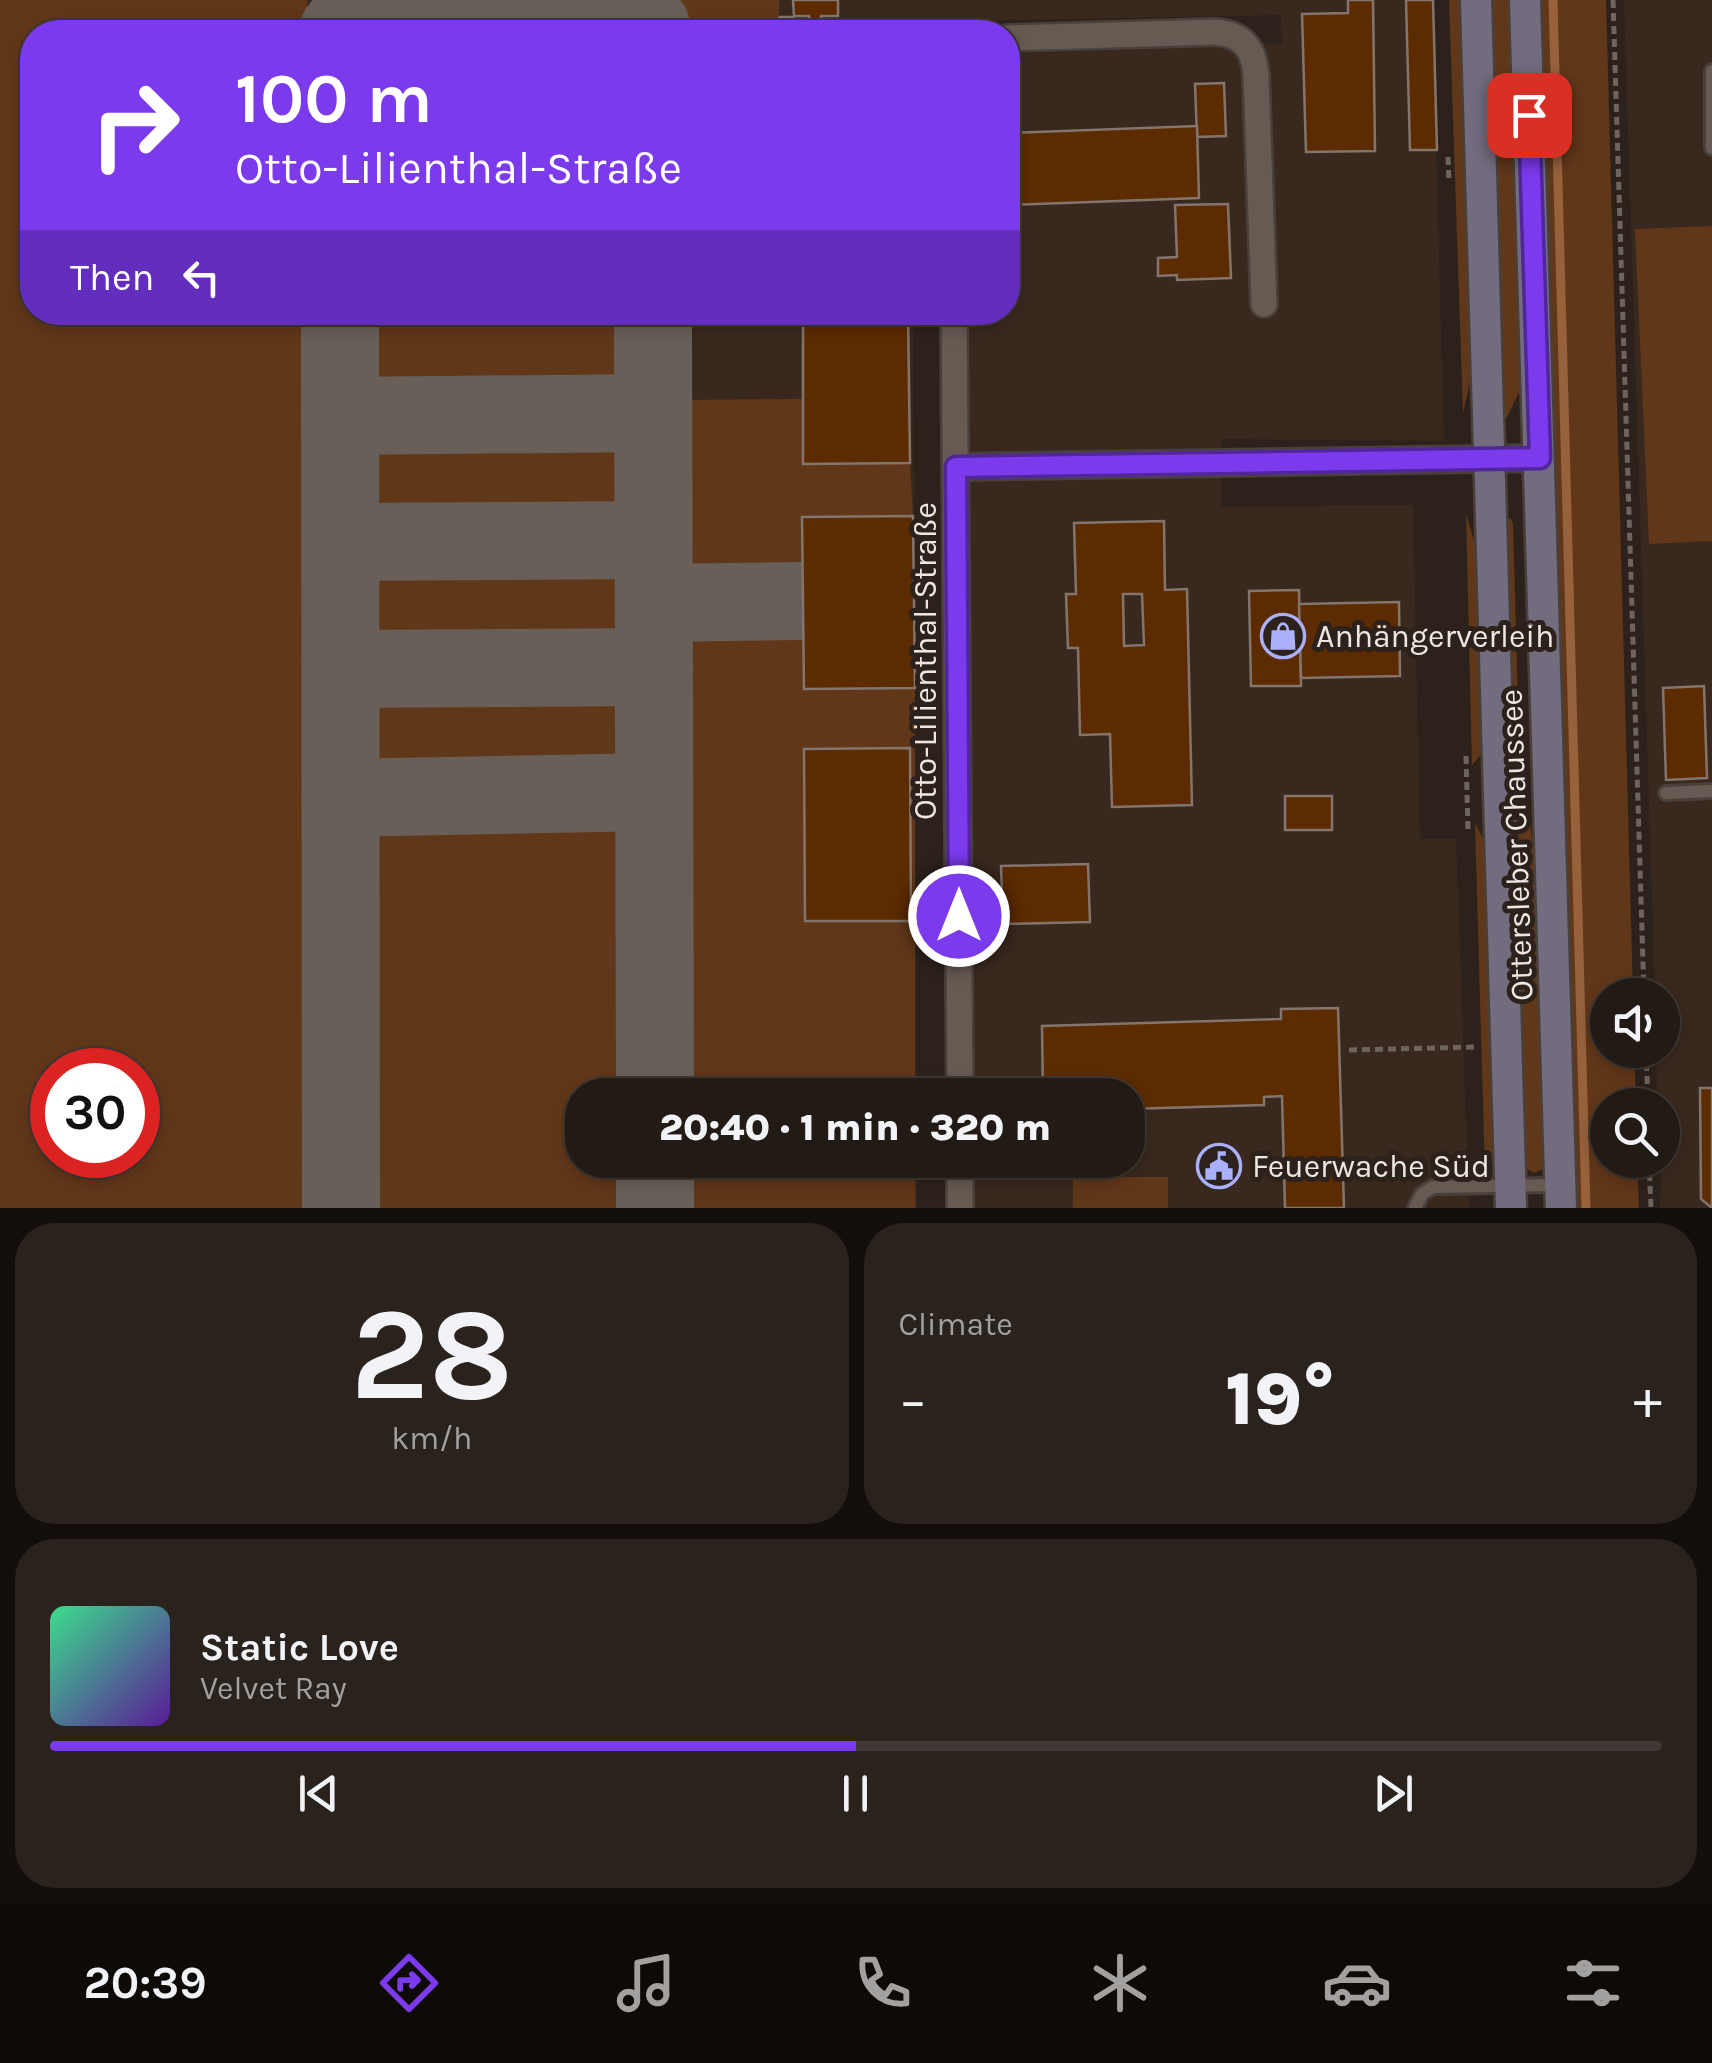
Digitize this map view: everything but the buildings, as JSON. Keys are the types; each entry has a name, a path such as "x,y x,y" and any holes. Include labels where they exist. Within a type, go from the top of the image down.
{"main road":[{"name":"Ottersleber Chaussee","path":"1476,0 1511,1197"},
{"name":"Ottersleber Chaussee","path":"1525,0 1561,1196"}],"street":[{"path":"1020,38 1215,32 1232,34 1246,43 1254,58 1256,75 1264,304"},
{"name":"Otto-Lilienthal-Straße","path":"954,325 960,1078"},
{"name":"Otto-Lilienthal-Straße","path":"956,467 1540,458"},
{"path":"960,1178 960,1208"}],"lane":[{"path":"1712,71 1712,148"},
{"path":"1666,793 1712,791"},
{"path":"1415,1208 1429,1188 1511,1197 1561,1196"}],"path":[{"path":"1614,0 1643,978"},
{"path":"1349,1050 1476,1046"},
{"path":"1650,1178 1651,1208"}],"shaded area":[{"path":"0,0 1432,0 1444,441 1221,439 1222,507 1413,505 1420,839 1456,839 1469,1208 974,1208 974,1178 1145,1178 1145,1078 973,1078 966,325 1020,325 1020,54 1282,43 1281,15 1018,20 20,20 20,325 913,325 917,1078 565,1078 565,1178 917,1178 917,1208 0,1208"},
{"path":"0,0 307,0 307,20 20,20 20,325 308,325 310,1208 0,1208"},
{"path":"371,0 628,0 628,7 371,8"},
{"path":"672,0 779,0 776,20 672,20"},
{"path":"1449,0 1460,0 1472,372 1463,413"},
{"path":"1491,0 1511,0 1522,386 1506,419 1503,416"},
{"path":"1540,0 1606,0 1633,978 1590,978 1590,1068 1635,1068 1635,1088 1590,1088 1590,1178 1638,1178 1639,1208 1576,1208"},
{"path":"1624,0 1712,0 1712,1208 1660,1208 1661,1178 1680,1178 1680,1088 1657,1088 1656,1068 1680,1068 1680,978 1654,978"},
{"path":"1712,226 1712,541 1649,544 1635,229"},
{"path":"372,325 631,325 631,394 372,394"},
{"path":"804,399 803,464 910,463 913,516 802,518 804,689 915,688 915,1078 676,1078 676,400"},
{"path":"630,437 633,1078 565,1078 565,1178 634,1178 634,1208 374,1208 373,439"},
{"path":"1466,514 1477,551 1484,751 1472,765"},
{"path":"1510,518 1518,701 1537,887 1546,1162 1543,1169 1534,1173 1525,1163 1506,521"},
{"path":"1475,823 1486,844 1495,1154 1485,1174"},
{"path":"1168,1177 1168,1208 1073,1208 1073,1178"},
{"path":"676,1178 915,1178 915,1208 676,1208"}],"waterway":[{"path":"1553,0 1586,1208"}],"taxiway":[{"path":"340,325 341,1208"},
{"path":"653,325 655,1078"},
{"path":"340,416 653,413"},
{"path":"341,542 653,540"},
{"path":"654,603 803,601"},
{"path":"341,669 654,667"},
{"path":"342,798 654,792"},
{"path":"655,1178 655,1208"}],"place":[{"name":"Anhängerverleih","path":"1283,636"},
{"name":"Feuerwache Süd","path":"1219,1166"}],"route":[{"path":"959,916 956,467 1540,458 1529,115"}]}
